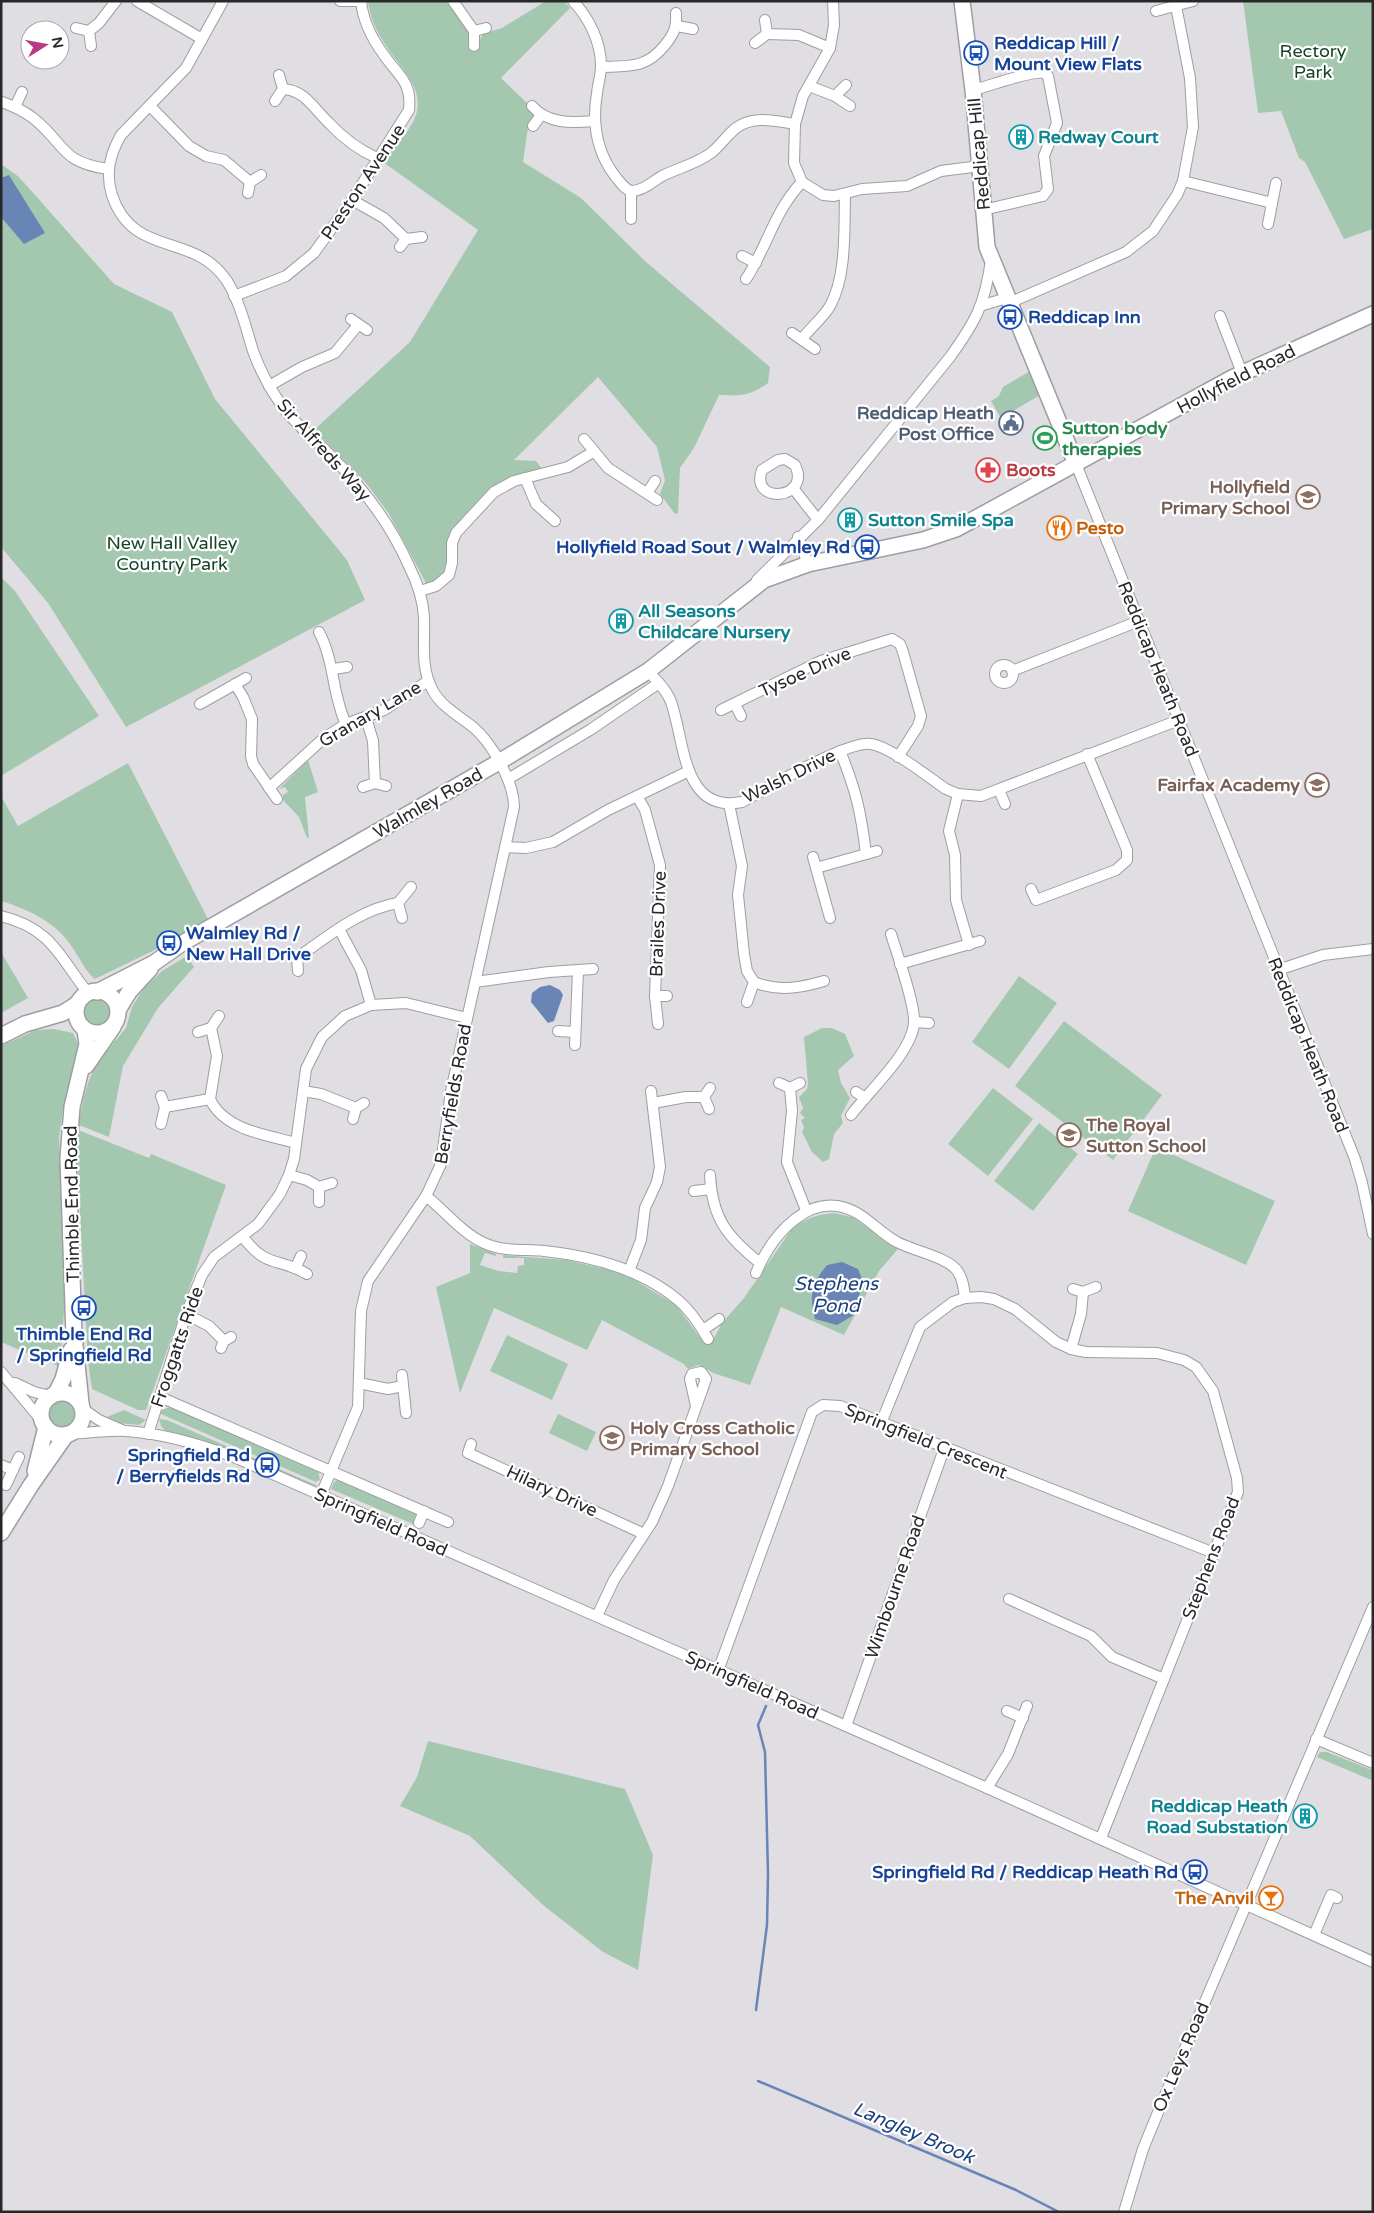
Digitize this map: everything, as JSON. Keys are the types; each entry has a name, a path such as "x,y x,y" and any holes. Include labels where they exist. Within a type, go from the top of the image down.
{"main road":[{"name":"Reddicap Hill","path":"962,1 973,90 985,234 991,259 1008,300"},
{"name":"Reddicap Heath Road","path":"1008,300 1076,464"},
{"name":"Hollyfield Road","path":"808,564 940,535 996,508 1242,373 1372,316"},
{"name":"Walmley Road","path":"93,992 154,963 181,944 498,762 648,671 745,592 764,580 808,564"},
{"path":"118,1010 129,992 154,963"},
{"path":"1,1036 25,1024 46,1017 63,1013 93,992 112,997 118,1010 118,1018 113,1026 97,1033 46,1017"},
{"path":"77,1004 76,1014 83,1028"},
{"name":"Thimble End Road","path":"81,1073 113,1026"},
{"name":"Thimble End Road","path":"82,1406 74,1336 68,1158 70,1119 87,1044 83,1028"},
{"name":"Thimble End Road","path":"54,1394 66,1370 74,1336"},
{"path":"1,1533 31,1485 69,1434 81,1425 82,1406 73,1395 54,1394 42,1407 44,1424 31,1485"},
{"path":"44,1424 53,1433 69,1434"}],"street":[{"path":"89,31 99,23 116,1"},
{"path":"137,1 202,39"},
{"path":"2,102 33,118 65,154 74,160 108,169 110,157 121,135 186,68 223,1"},
{"path":"340,1 361,1"},
{"name":"Preston Avenue","path":"234,296 278,279 303,264 314,253 352,200 377,158 407,116 410,97 406,82 384,56 369,30 361,1"},
{"path":"453,1 474,31 474,46"},
{"path":"573,1 583,12 591,26 601,67 594,121 598,141 604,158 622,185 632,191 643,188 662,176 702,158 712,152 736,128 746,123 756,120 795,124"},
{"path":"833,1 834,25 830,48 809,86 799,108 795,124 792,153 802,182 823,195 845,194 862,189 907,186 940,171 980,166"},
{"path":"1156,11 1193,1"},
{"path":"983,305 1008,300 1126,252 1152,230 1169,208 1184,182 1192,136 1192,102 1185,46 1176,6"},
{"path":"601,67 630,66 648,62 657,55 677,26 676,13"},
{"path":"765,20 767,34"},
{"path":"677,26 693,29"},
{"path":"76,28 89,31"},
{"path":"474,31 486,28"},
{"path":"89,31 91,46"},
{"path":"755,43 767,34 799,35 830,48"},
{"path":"973,90 1030,73 1044,72 1048,76 1056,113 1055,132 1044,156 1048,189 1042,196 983,210"},
{"path":"275,101 283,89 280,75"},
{"path":"835,96 846,85"},
{"path":"809,86 835,96 850,106"},
{"path":"283,89 291,90 301,95 343,136 377,158"},
{"path":"14,107 22,92"},
{"path":"150,106 190,146 206,156 224,160 249,187 261,175"},
{"path":"532,106 541,115 569,123 594,121"},
{"path":"534,126 541,115"},
{"name":"Sir Alfreds Way","path":"108,169 115,202 128,222 151,239 201,255 222,273 234,296 254,354 269,386 295,421 366,494 391,530 420,592 424,618 424,666 428,681 441,702 475,728 498,762"},
{"path":"746,279 756,263 776,217 788,197 802,182"},
{"path":"1184,182 1272,203"},
{"path":"1268,224 1276,183"},
{"path":"631,219 632,191"},
{"path":"802,339 830,306 835,294 844,245 845,194"},
{"path":"352,200 384,218 403,243 422,236"},
{"path":"742,256 756,263"},
{"name":"Walmley Road","path":"745,592 798,537 818,520 950,357 968,332 983,305 991,259"},
{"path":"1220,316 1242,373"},
{"path":"269,386 302,367 335,353 358,325"},
{"path":"792,333 815,349"},
{"path":"584,439 593,452 616,474 657,500"},
{"path":"420,592 436,586 449,575 452,564 452,543 456,533 479,507 504,485 568,467 593,452"},
{"name":"Reddicap Heath Road","path":"1076,464 1355,1159 1373,1234"},
{"path":"525,478 536,504 548,519"},
{"path":"646,493 655,481"},
{"path":"793,488 818,520"},
{"path":"798,537 808,564"},
{"path":"1012,672 1139,621"},
{"path":"319,632 327,647 333,669 338,704 346,724"},
{"name":"Tysoe Drive","path":"721,710 820,661 892,639 900,644 921,716 918,726 898,758"},
{"path":"333,669 348,667"},
{"name":"Walsh Drive","path":"648,671 671,701 694,783 704,795 714,801 729,804 742,802 840,751 862,743 882,747 958,794 981,796 1179,720"},
{"path":"200,704 246,678"},
{"name":"Granary Lane","path":"269,788 308,750 346,724 384,710 428,681"},
{"path":"235,684 243,697 252,720 251,756 253,764 277,799"},
{"name":"Walmley Road","path":"508,779 590,730 659,684"},
{"path":"735,704 741,716"},
{"path":"366,718 374,746 375,783"},
{"path":"840,751 858,796 866,854"},
{"path":"1031,888 1036,900 1116,870 1127,860 1127,850 1087,754"},
{"name":"Berryfields Road","path":"321,1495 356,1414 360,1383 361,1311 368,1281 426,1196 441,1164 451,1091 514,807 512,789 498,762"},
{"path":"505,847 526,848 553,842 637,796 690,771"},
{"path":"363,787 375,783 386,786"},
{"path":"999,790 1005,804"},
{"path":"958,794 949,831 955,855 956,900 969,945"},
{"name":"Brailes Drive","path":"637,796 645,810 660,865 655,996 658,1024"},
{"path":"729,804 742,866 738,888 747,971 754,982 768,987 792,989 812,979 824,981"},
{"path":"816,868 877,851"},
{"path":"813,858 830,918"},
{"path":"285,955 296,958 373,909 398,904 411,887"},
{"path":"398,904 402,918"},
{"path":"1,916 30,927 46,938 93,992"},
{"path":"339,929 361,970 371,1005"},
{"path":"851,1115 861,1094 903,1054 908,1046 914,1022 892,934"},
{"path":"900,964 980,942"},
{"path":"1278,970 1323,955 1373,949"},
{"path":"296,958 298,971"},
{"path":"476,982 593,969"},
{"path":"575,1045 578,970"},
{"path":"747,1002 754,982"},
{"name":"Brailes Drive","path":"655,996 667,996"},
{"name":"Froggatts Ride","path":"148,1434 186,1314 202,1275 214,1258 243,1236 269,1211 289,1175 296,1143 306,1068 322,1037 345,1016 371,1005 406,1003 467,1018"},
{"path":"198,1032 211,1028 219,1016"},
{"path":"914,1022 929,1023"},
{"path":"211,1028 217,1056 210,1099 216,1110 233,1123 296,1143"},
{"path":"558,1031 575,1032"},
{"path":"779,1084 790,1088 800,1083"},
{"path":"790,1088 792,1111 786,1148 787,1162 806,1210"},
{"path":"303,1091 321,1094 360,1106 353,1119"},
{"path":"629,1270 642,1240 645,1208 657,1182 660,1167 651,1091"},
{"path":"653,1103 707,1092 710,1110"},
{"path":"161,1096 165,1107 161,1124"},
{"path":"165,1107 210,1099"},
{"path":"289,1175 307,1180 319,1187 332,1184"},
{"path":"710,1175 714,1206 725,1230 758,1268 782,1232 797,1216 806,1210 831,1207 857,1213 897,1242 951,1264 961,1278 965,1298"},
{"path":"319,1187 319,1202"},
{"path":"694,1191 711,1189"},
{"path":"426,1196 472,1236 484,1243 509,1249 546,1251 629,1270 659,1286 679,1301 706,1334 719,1320"},
{"path":"243,1236 253,1250 264,1258 278,1264 296,1268 307,1274"},
{"path":"296,1268 301,1256"},
{"path":"1072,1289 1083,1292 1096,1287"},
{"path":"1072,1349 1081,1314 1083,1292"},
{"name":"Stephens Road","path":"881,1423 920,1327 944,1308 965,1298 981,1297 994,1299 1015,1309 1056,1342 1072,1349 1086,1352 1157,1353 1184,1360 1196,1367 1204,1377 1218,1406 1237,1478 1238,1492 1101,1838"},
{"path":"186,1314 209,1326 226,1342"},
{"path":"1,1372 10,1380 44,1424"},
{"path":"402,1375 406,1412"},
{"path":"10,1380 34,1392 54,1394"},
{"path":"360,1383 388,1389 403,1386"},
{"name":"Springfield Road","path":"160,1397 332,1470 448,1522"},
{"name":"Springfield Crescent","path":"718,1671 812,1412 817,1407 830,1404 1214,1553"},
{"name":"Springfield Road","path":"82,1406 99,1420 124,1431"},
{"path":"597,1616 614,1580 644,1534 668,1486 696,1406"},
{"name":"Springfield Road","path":"69,1434 124,1431 148,1434 209,1448 321,1495 425,1543 597,1616 718,1671 1101,1838 1373,1962"},
{"name":"Hilary Drive","path":"471,1444 468,1453 644,1534"},
{"name":"Wimbourne Road","path":"846,1726 944,1449"},
{"path":"6,1485 19,1457"},
{"path":"1,1465 13,1470"},
{"name":"Springfield Road","path":"419,1523 424,1511"},
{"path":"1009,1599 1021,1600 1091,1636 1112,1657 1164,1679"},
{"path":"1245,1904 1373,1607"},
{"path":"987,1788 1008,1754 1027,1706"},
{"path":"1007,1712 1023,1718"},
{"path":"1316,1739 1373,1763"},
{"path":"1314,1935 1331,1895 1337,1898"},
{"name":"Ox Leys Road","path":"1124,2212 1150,2131 1245,1904"}],"green space":[{"path":"368,1 445,1 468,29 469,46 478,49 484,33 502,28 546,1 564,1 570,8 501,78 529,105 534,115 528,127 523,162 581,198 646,262 770,367 768,383 756,391 739,395 719,395 694,448 680,468 678,513 675,514 660,494 665,480 657,447 598,377 514,460 536,461 543,470 516,475 501,481 482,497 452,531 449,538 446,570 443,576 436,581 426,583 389,514 367,484 314,430 410,342 478,230 383,162 413,122 418,100 406,73 377,31 370,13"},
{"name":"Rectory Park","path":"1243,1 1373,1 1373,229 1344,239 1305,162 1299,158 1281,111 1258,113"},
{"name":"New Hall Valley Country Park","path":"1,164 19,177 114,284 172,312 215,399 347,560 365,600 126,727 48,603 1,547"},
{"path":"1030,371 1040,395 1001,418 991,401 999,396 1003,387"},
{"path":"1,577 15,591 99,716 1,776"},
{"path":"308,760 318,792 305,797 309,837 307,838 299,817 283,800 283,795 288,792 285,787 279,789"},
{"path":"128,763 210,923 95,979 88,972 66,938 50,924 21,908 1,901 1,796 18,826"},
{"path":"1,952 28,998 1,1013"},
{"path":"187,956 194,967 158,1008 123,1066 109,1137 79,1125 84,1097 93,1071 102,1054 126,1028 132,1007 144,988 162,971"},
{"path":"1019,976 1057,1003 1009,1069 972,1042"},
{"path":"97,997 103,998 111,1006 111,1018 103,1026 97,1027 91,1026 83,1018 82,1012 83,1006 91,998"},
{"path":"1064,1021 1162,1095 1113,1160 1015,1086"},
{"path":"822,1028 832,1028 845,1034 854,1056 838,1070 841,1083 850,1098 841,1116 843,1123 834,1134 829,1159 823,1162 812,1152 802,1132 804,1127 801,1120 805,1118 800,1113 803,1108 799,1097 807,1089 808,1084 804,1037"},
{"path":"54,1029 73,1033 78,1043 77,1056 63,1108 59,1138 65,1298 60,1367 1,1342 1,1046 36,1030"},
{"path":"993,1088 1033,1119 988,1176 948,1144"},
{"path":"1039,1123 1078,1154 1033,1211 994,1181"},
{"path":"78,1130 149,1158 151,1154 226,1185 146,1410 138,1410 92,1389 88,1361 77,1157"},
{"path":"1156,1147 1275,1201 1246,1265 1128,1211"},
{"path":"834,1213 852,1217 898,1249 879,1271 844,1335 781,1307 750,1385 713,1373 699,1365 688,1369 684,1364 602,1320 587,1350 494,1308 460,1393 436,1287 470,1273 470,1244 496,1254 496,1256 485,1253 480,1265 499,1271 517,1273 518,1266 524,1265 524,1258 503,1258 503,1255 566,1260 614,1271 633,1279 676,1305 704,1343 713,1340 722,1323 744,1298 791,1230 811,1218"},
{"path":"507,1335 568,1364 552,1400 490,1371"},
{"path":"62,1399 68,1400 76,1408 76,1420 68,1428 62,1429 56,1428 48,1420 47,1414 48,1408 56,1400"},
{"path":"170,1407 318,1469 320,1480 316,1482 161,1414 162,1410"},
{"path":"124,1410 146,1420 139,1425 109,1422 102,1419"},
{"path":"558,1414 596,1432 587,1451 549,1433"},
{"path":"159,1419 167,1420 318,1486 313,1486 230,1450 166,1431 161,1426"},
{"path":"341,1478 415,1512 416,1517 413,1524 331,1489 334,1482"},
{"path":"428,1741 625,1789 653,1855 638,1970 603,1952 543,1905 470,1836 400,1806 417,1777"},
{"path":"1320,1752 1327,1752 1372,1770 1371,1780 1317,1757"}],"water":[{"path":"9,175 45,233 24,244 1,217 1,178"},
{"path":"550,985 560,990 563,995 554,1021 548,1023 531,1002 532,993 540,987"},
{"name":"Stephens Pond","path":"842,1262 858,1269 863,1281 854,1315 837,1325 815,1319 812,1296 815,1284 827,1265"}],"waterway":[{"path":"756,2010 767,1925 768,1874 765,1752 758,1725 766,1706"},
{"name":"Langley Brook","path":"758,2081 1016,2190 1059,2212"}],"place":[{"name":"Reddicap Hill / Mount View Flats","path":"976,53"},
{"name":"Redway Court","path":"1021,137"},
{"name":"Reddicap Inn","path":"1010,317"},
{"name":"Reddicap Heath Post Office","path":"1011,423"},
{"name":"Sutton body therapies","path":"1045,438"},
{"name":"Boots","path":"988,470"},
{"name":"Hollyfield Primary School","path":"1308,497"},
{"name":"Sutton Smile Spa","path":"850,520"},
{"name":"Pesto","path":"1059,528"},
{"name":"Hollyfield Road Sout / Walmley Rd","path":"867,547"},
{"name":"All Seasons Childcare Nursery","path":"621,621"},
{"name":"Fairfax Academy","path":"1317,785"},
{"name":"Walmley Rd / New Hall Drive","path":"169,943"},
{"name":"The Royal Sutton School","path":"1069,1135"},
{"name":"Thimble End Rd / Springfield Rd","path":"84,1308"},
{"name":"Holy Cross Catholic Primary School","path":"612,1438"},
{"name":"Springfield Rd / Berryfields Rd","path":"267,1465"},
{"name":"Reddicap Heath Road Substation","path":"1305,1816"},
{"name":"Springfield Rd / Reddicap Heath Rd","path":"1195,1872"},
{"name":"The Anvil","path":"1271,1898"}]}
